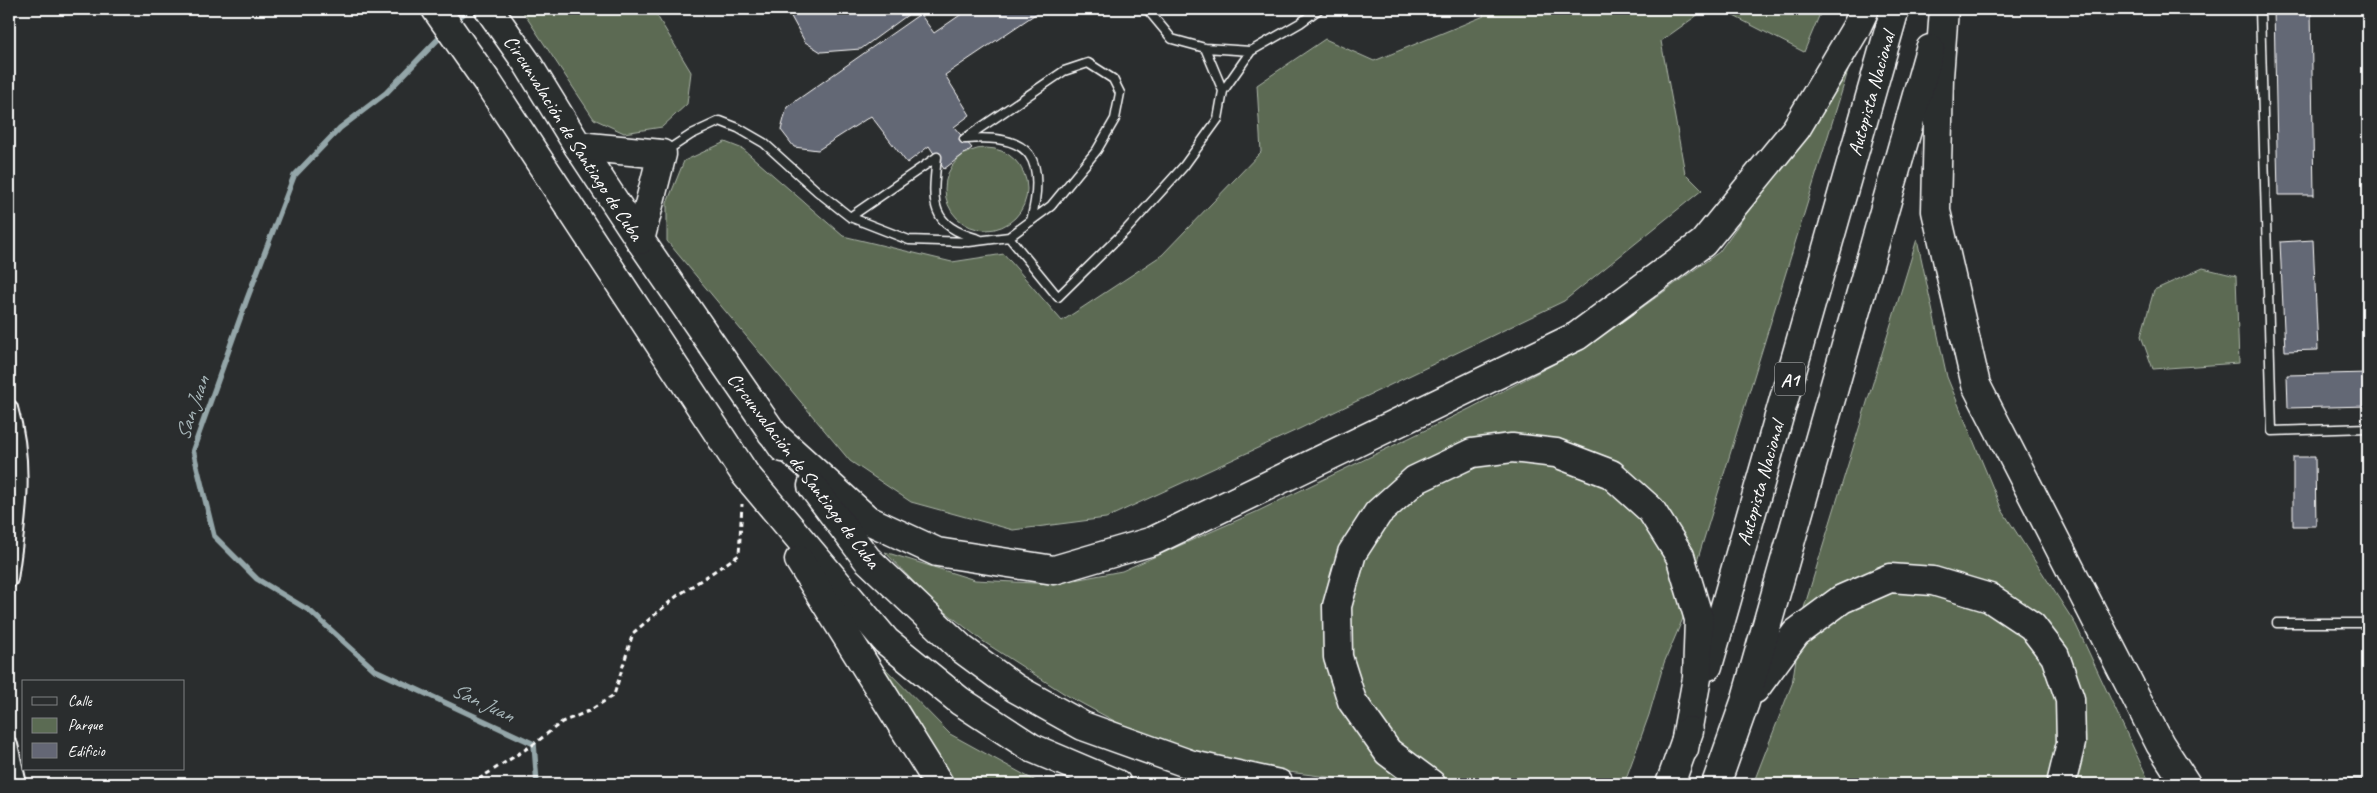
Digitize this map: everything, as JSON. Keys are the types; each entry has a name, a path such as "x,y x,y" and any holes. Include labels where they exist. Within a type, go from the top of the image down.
{"highway":[{"name":"Circunvalación de Santiago de Cuba","path":"436,9 488,83 745,474 886,641 960,701 1032,748 1117,784"},
{"name":"Circunvalación de Santiago de Cuba","path":"489,9 527,63 578,146 640,240 772,433 867,559 962,650 1015,688 1083,726 1192,765 1279,784"},
{"path":"772,433 868,520 937,552 1054,570 1153,541 1577,336 1703,243 1796,129 1856,28 1865,9"},
{"name":"Autopista Nacional","path":"1670,784 1684,749 1895,9"},
{"path":"1943,9 1939,77 1936,211 1976,385 2160,744 2186,784"},
{"name":"A1","path":"1716,784 1745,702 1943,9"},
{"path":"578,146 662,154 640,240"},
{"path":"1431,784 1388,752 1352,701 1338,657 1336,606 1352,553 1378,513 1415,480 1472,453 1512,448 1556,453 1611,474 1651,510 1680,556 1699,619 1698,678 1684,749"},
{"path":"745,474 939,784"},
{"path":"1745,702 1796,633 1842,599 1890,578 1933,581 1990,598 2032,626 2055,656 2070,699 2071,743 2062,784"}],"street":[{"path":"9,408 17,436 19,510 9,579"},
{"path":"9,745 18,784"}],"lane":[{"path":"1147,9 1172,39 1205,48 1251,51"},
{"path":"1009,238 1058,298 1127,229 1184,166 1218,119 1224,91 1251,51 1300,23 1319,9"},
{"path":"2260,9 2272,430 2368,428"},
{"path":"1205,48 1224,91"},
{"path":"662,154 692,134 720,121 738,128 764,143 817,191 850,217 909,240 968,242 1009,238 1051,206 1097,150 1115,119 1120,93 1113,79 1088,63 1064,71 964,139 1003,138 1023,148 1036,165 1038,186 1031,221"},
{"path":"850,217 937,157 932,195 943,222 960,234 984,240"},
{"path":"2277,623 2368,623"},
{"path":"2321,783 2368,784"}],"path":[{"path":"471,784 534,744 562,722 589,711 614,696 633,633 677,596 739,555 745,474"}],"green space":[{"path":"521,9 653,9 691,72 687,104 662,127 624,133 594,119"},
{"path":"1480,9 1706,9 1661,41 1685,173 1702,190 1564,301 1299,429 1106,518 1013,530 911,502 850,461 667,241 667,203 684,161 725,142 743,149 843,236 952,262 1004,254 1062,321 1162,255 1261,152 1257,85 1325,39 1374,61 1484,16"},
{"path":"1720,9 1822,9 1804,52"},
{"path":"1848,71 1691,581 1684,616 1664,663 1649,715 1624,784 1385,784 1280,771 1202,755 1133,731 1068,696 984,642 933,602 885,552 975,580 1053,584 1122,571 1256,512 1469,409 1590,345 1719,252"},
{"path":"986,148 1002,151 1015,160 1024,173 1027,189 1024,205 1015,218 1002,227 986,230 970,227 957,218 948,205 945,189 948,173 957,160 970,151"},
{"path":"1917,239 1947,377 2002,510 2076,625 2152,784 1753,784 1792,684 1804,608"},
{"path":"2203,268 2236,276 2239,363 2153,369 2141,336 2154,290"},
{"path":"871,654 950,734 1041,784 953,784"}],"building":[{"path":"792,9 912,9 909,14 861,49 821,52 805,42 788,11"},
{"path":"969,9 1039,9 1040,11 945,75 970,115 954,127 972,148 944,169 929,146 907,163 871,116 818,150 794,147 781,130 787,107 920,14 934,33"},
{"path":"2274,9 2311,9 2314,195 2278,195"},
{"path":"2313,240 2318,350 2285,351 2280,242"},
{"path":"2368,373 2368,406 2288,408 2287,375"},
{"path":"2293,457 2315,457 2316,526 2293,526"},
{"path":"2365,679 2368,679 2368,767 2366,767"}],"waterway":[{"name":"San Juan","path":"455,22 468,9"},
{"name":"San Juan","path":"445,32 386,93 340,128 294,176 247,299 193,450 214,536 257,579 310,611 375,670 534,744 537,784"}]}
